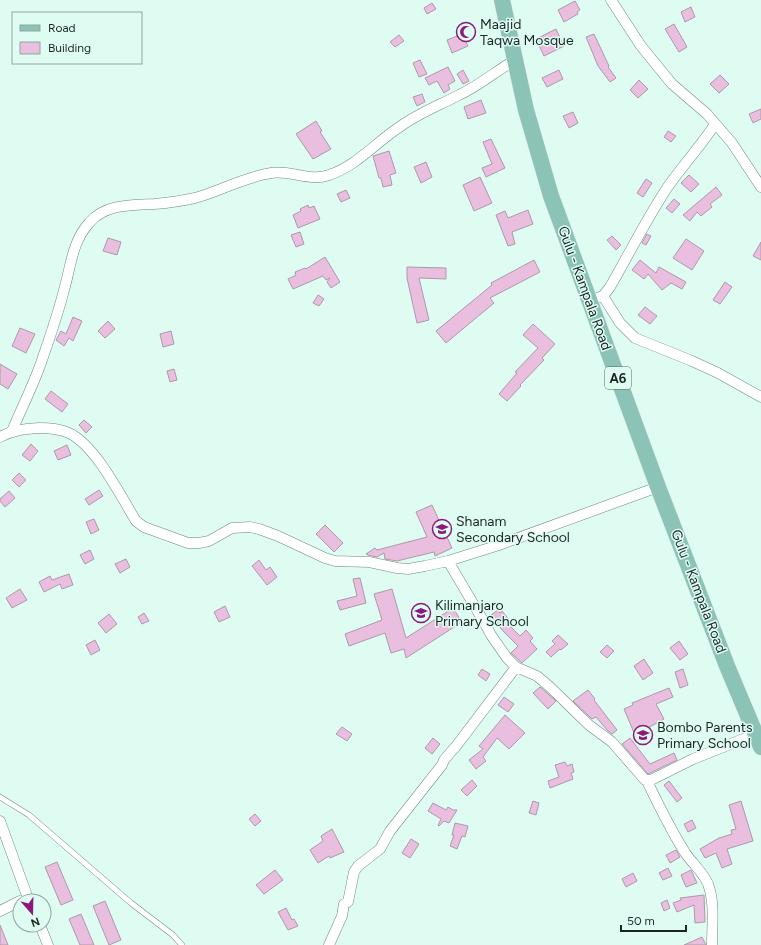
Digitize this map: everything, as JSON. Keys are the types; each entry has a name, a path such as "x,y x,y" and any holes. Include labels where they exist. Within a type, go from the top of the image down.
{"main road":[{"name":"Gulu - Kampala Road","path":"502,0 526,110 552,196 596,298 658,487 727,666 758,740"}],"street":[{"path":"611,0 641,46 672,84 707,114 732,143 761,187"},
{"path":"12,430 42,360 64,293 74,247 90,221 100,212 134,204 175,202 196,198 250,178 274,173 287,173 313,178 328,176 344,169 401,125 421,113 472,88 515,60"},
{"path":"715,124 703,143 664,192 635,240 610,287 596,298 635,338 718,373 761,397"},
{"path":"0,437 12,430 24,428 60,430 78,438 94,455 136,521 144,527 188,543 208,541 232,528 250,527 259,529 335,561 369,562 408,569 448,561 543,530 658,487"},
{"path":"448,561 498,648 516,667 537,676 550,687 589,725 612,742 647,780 671,829 687,855 700,869 708,884 711,898 712,945"},
{"path":"329,945 342,916 344,904 348,902 354,872 358,866 380,849 390,831 516,667"},
{"path":"647,780 651,780 703,754 758,740"},
{"path":"0,821 22,893"},
{"path":"0,911 12,906"},
{"path":"43,933 48,945"}],"lane":[{"path":"0,797 29,815 120,894 173,935 182,945"}],"building":[{"path":"575,1 580,10 577,12 578,14 564,22 558,10"},
{"path":"432,3 436,9 427,14 424,8"},
{"path":"691,7 695,17 685,22 681,12"},
{"path":"674,24 687,47 679,52 665,29"},
{"path":"556,29 564,46 544,56 536,39"},
{"path":"462,34 468,46 452,53 447,40"},
{"path":"594,34 609,66 608,67 616,78 610,82 598,66 586,37"},
{"path":"399,35 404,41 395,47 390,42"},
{"path":"420,60 427,74 419,77 413,63"},
{"path":"448,67 455,81 448,85 450,89 444,93 437,81 429,85 425,78"},
{"path":"463,70 469,81 463,84 457,74"},
{"path":"559,70 563,79 547,87 542,78"},
{"path":"720,75 729,84 719,93 710,84"},
{"path":"639,80 648,89 638,98 630,90"},
{"path":"422,94 425,102 417,106 413,97"},
{"path":"481,100 486,113 468,119 464,107"},
{"path":"761,109 761,119 753,123 749,114"},
{"path":"573,112 578,123 569,128 563,116"},
{"path":"316,121 322,131 320,132 331,149 313,159 296,134"},
{"path":"668,131 676,136 671,142 664,137"},
{"path":"491,139 505,168 486,177 482,168 492,164 483,142"},
{"path":"389,151 396,173 390,175 392,185 383,187 373,156"},
{"path":"426,162 432,177 421,183 414,167"},
{"path":"689,175 699,184 691,192 681,183"},
{"path":"480,177 492,203 474,211 463,185"},
{"path":"646,179 652,183 643,197 637,193"},
{"path":"716,187 722,195 710,204 712,207 701,216 697,212 690,221 683,215"},
{"path":"346,190 350,198 341,202 337,194"},
{"path":"674,199 680,204 672,213 666,208"},
{"path":"308,205 309,208 314,206 320,219 298,228 293,215"},
{"path":"528,210 533,224 512,232 515,244 508,246 496,215 505,211 508,218"},
{"path":"300,232 304,244 296,247 291,235"},
{"path":"647,234 651,236 646,245 642,243"},
{"path":"612,236 621,245 616,250 607,240"},
{"path":"108,238 121,242 117,255 103,251"},
{"path":"686,239 704,251 692,270 673,258"},
{"path":"761,242 761,260 753,256"},
{"path":"325,257 340,282 331,288 327,282 330,278 326,280 323,276 293,289 288,279 296,275 295,272 305,268 306,269"},
{"path":"534,260 540,272 490,298 494,303 446,343 436,331 492,285 491,283"},
{"path":"640,260 656,273 659,267 686,282 682,289 671,283 662,290 648,274 644,279 632,270"},
{"path":"407,267 446,268 446,279 419,278 429,320 417,323 407,278"},
{"path":"725,282 732,287 720,304 713,300"},
{"path":"318,295 324,299 319,306 313,303"},
{"path":"645,307 657,316 650,324 638,315"},
{"path":"73,317 82,321 73,341 69,338 64,346 56,340 61,331 66,334"},
{"path":"108,321 115,329 105,338 98,331"},
{"path":"533,324 555,344 542,358 544,360 507,401 499,394 517,373 515,372 538,348 523,335"},
{"path":"20,328 35,334 26,353 12,346"},
{"path":"171,331 174,344 163,347 160,334"},
{"path":"0,364 17,374 8,389 0,384"},
{"path":"174,369 177,380 170,382 167,371"},
{"path":"51,391 68,404 62,412 45,399"},
{"path":"84,420 92,427 86,433 79,425"},
{"path":"31,444 38,451 30,461 22,455"},
{"path":"67,445 71,455 58,460 54,451"},
{"path":"19,473 26,480 19,487 12,480"},
{"path":"99,490 103,496 89,505 85,499"},
{"path":"9,491 15,498 5,507 0,499"},
{"path":"432,505 452,548 435,556 434,552 397,561 385,559 384,553 377,557 366,554 375,548 377,550 427,537 416,512"},
{"path":"94,519 99,530 91,534 86,522"},
{"path":"325,525 343,543 334,552 316,534"},
{"path":"90,550 94,559 85,564 80,555"},
{"path":"126,559 130,567 120,573 115,564"},
{"path":"259,560 266,570 270,567 277,577 267,585 252,566"},
{"path":"69,574 73,585 62,589 60,584 44,592 39,582 50,576 52,580"},
{"path":"360,578 366,603 340,610 337,601 357,596 353,579"},
{"path":"20,589 27,600 12,608 6,598"},
{"path":"392,589 406,638 453,608 462,622 406,658 404,649 391,653 385,633 349,646 345,634 382,620 374,594"},
{"path":"225,606 230,617 219,622 214,612"},
{"path":"498,610 500,613 502,611 511,622 508,624 520,636 526,630 533,638 530,641 537,649 522,663 511,653 518,646 502,630 491,615"},
{"path":"144,613 149,621 142,624 138,617"},
{"path":"109,614 117,624 106,633 98,623"},
{"path":"558,635 568,644 551,657 546,652 555,644 552,641"},
{"path":"95,640 100,650 91,655 86,645"},
{"path":"679,641 688,654 680,660 670,648"},
{"path":"607,645 614,651 607,658 600,652"},
{"path":"644,659 653,673 643,680 634,666"},
{"path":"482,669 490,674 486,681 478,675"},
{"path":"683,669 688,685 680,688 675,672"},
{"path":"540,687 556,701 548,709 533,693"},
{"path":"669,688 673,697 656,704 664,719 635,735 624,709 633,705 632,703"},
{"path":"588,690 617,730 612,734 596,717 592,719 573,701"},
{"path":"504,697 514,704 508,712 498,705"},
{"path":"505,715 525,733 509,749 497,738 483,757 486,761 476,769 469,760 483,749 479,746"},
{"path":"342,727 352,734 347,741 336,734"},
{"path":"433,738 440,744 432,754 425,748"},
{"path":"630,738 650,764 674,753 677,760 648,774 622,744"},
{"path":"565,762 567,766 572,764 574,772 571,773 573,779 550,788 548,781 559,777 555,765"},
{"path":"472,780 477,786 467,796 461,790"},
{"path":"669,781 682,798 677,802 664,785"},
{"path":"533,801 539,803 536,815 529,813"},
{"path":"741,801 753,841 727,849 732,864 722,868 716,853 705,858 700,849 719,838 732,834 731,830 736,829 729,805"},
{"path":"433,803 446,810 448,807 453,810 457,810 449,823 444,821 439,826 438,825 441,819 428,811"},
{"path":"255,814 261,821 255,826 249,819"},
{"path":"692,820 696,828 688,832 684,824"},
{"path":"455,823 468,826 465,837 462,836 457,849 450,846 454,835 452,835"},
{"path":"332,829 344,852 330,858 329,856 318,863 310,850 323,841 321,836"},
{"path":"411,839 419,844 410,858 402,853"},
{"path":"676,850 680,857 670,863 666,855"},
{"path":"57,862 73,900 61,905 45,867"},
{"path":"668,868 672,876 663,880 659,873"},
{"path":"275,870 283,880 264,894 256,885"},
{"path":"691,870 697,883 686,887 681,875"},
{"path":"633,873 637,881 626,887 622,879"},
{"path":"704,895 705,922 695,923 694,905 677,912 673,903 681,900 680,898"},
{"path":"667,900 670,908 664,911 661,903"},
{"path":"105,901 121,940 109,945 93,906"},
{"path":"286,908 292,920 294,919 298,926 288,930 278,912"},
{"path":"81,914 94,945 80,945 69,919"},
{"path":"0,925 8,945 0,945"},
{"path":"702,937 706,945 684,945"}],"place":[{"name":"Maajid Taqwa Mosque","path":"466,32"},
{"name":"Shanam Secondary School","path":"442,529"},
{"name":"Kilimanjaro Primary School","path":"421,613"},
{"name":"Bombo Parents Primary School","path":"643,735"}]}
